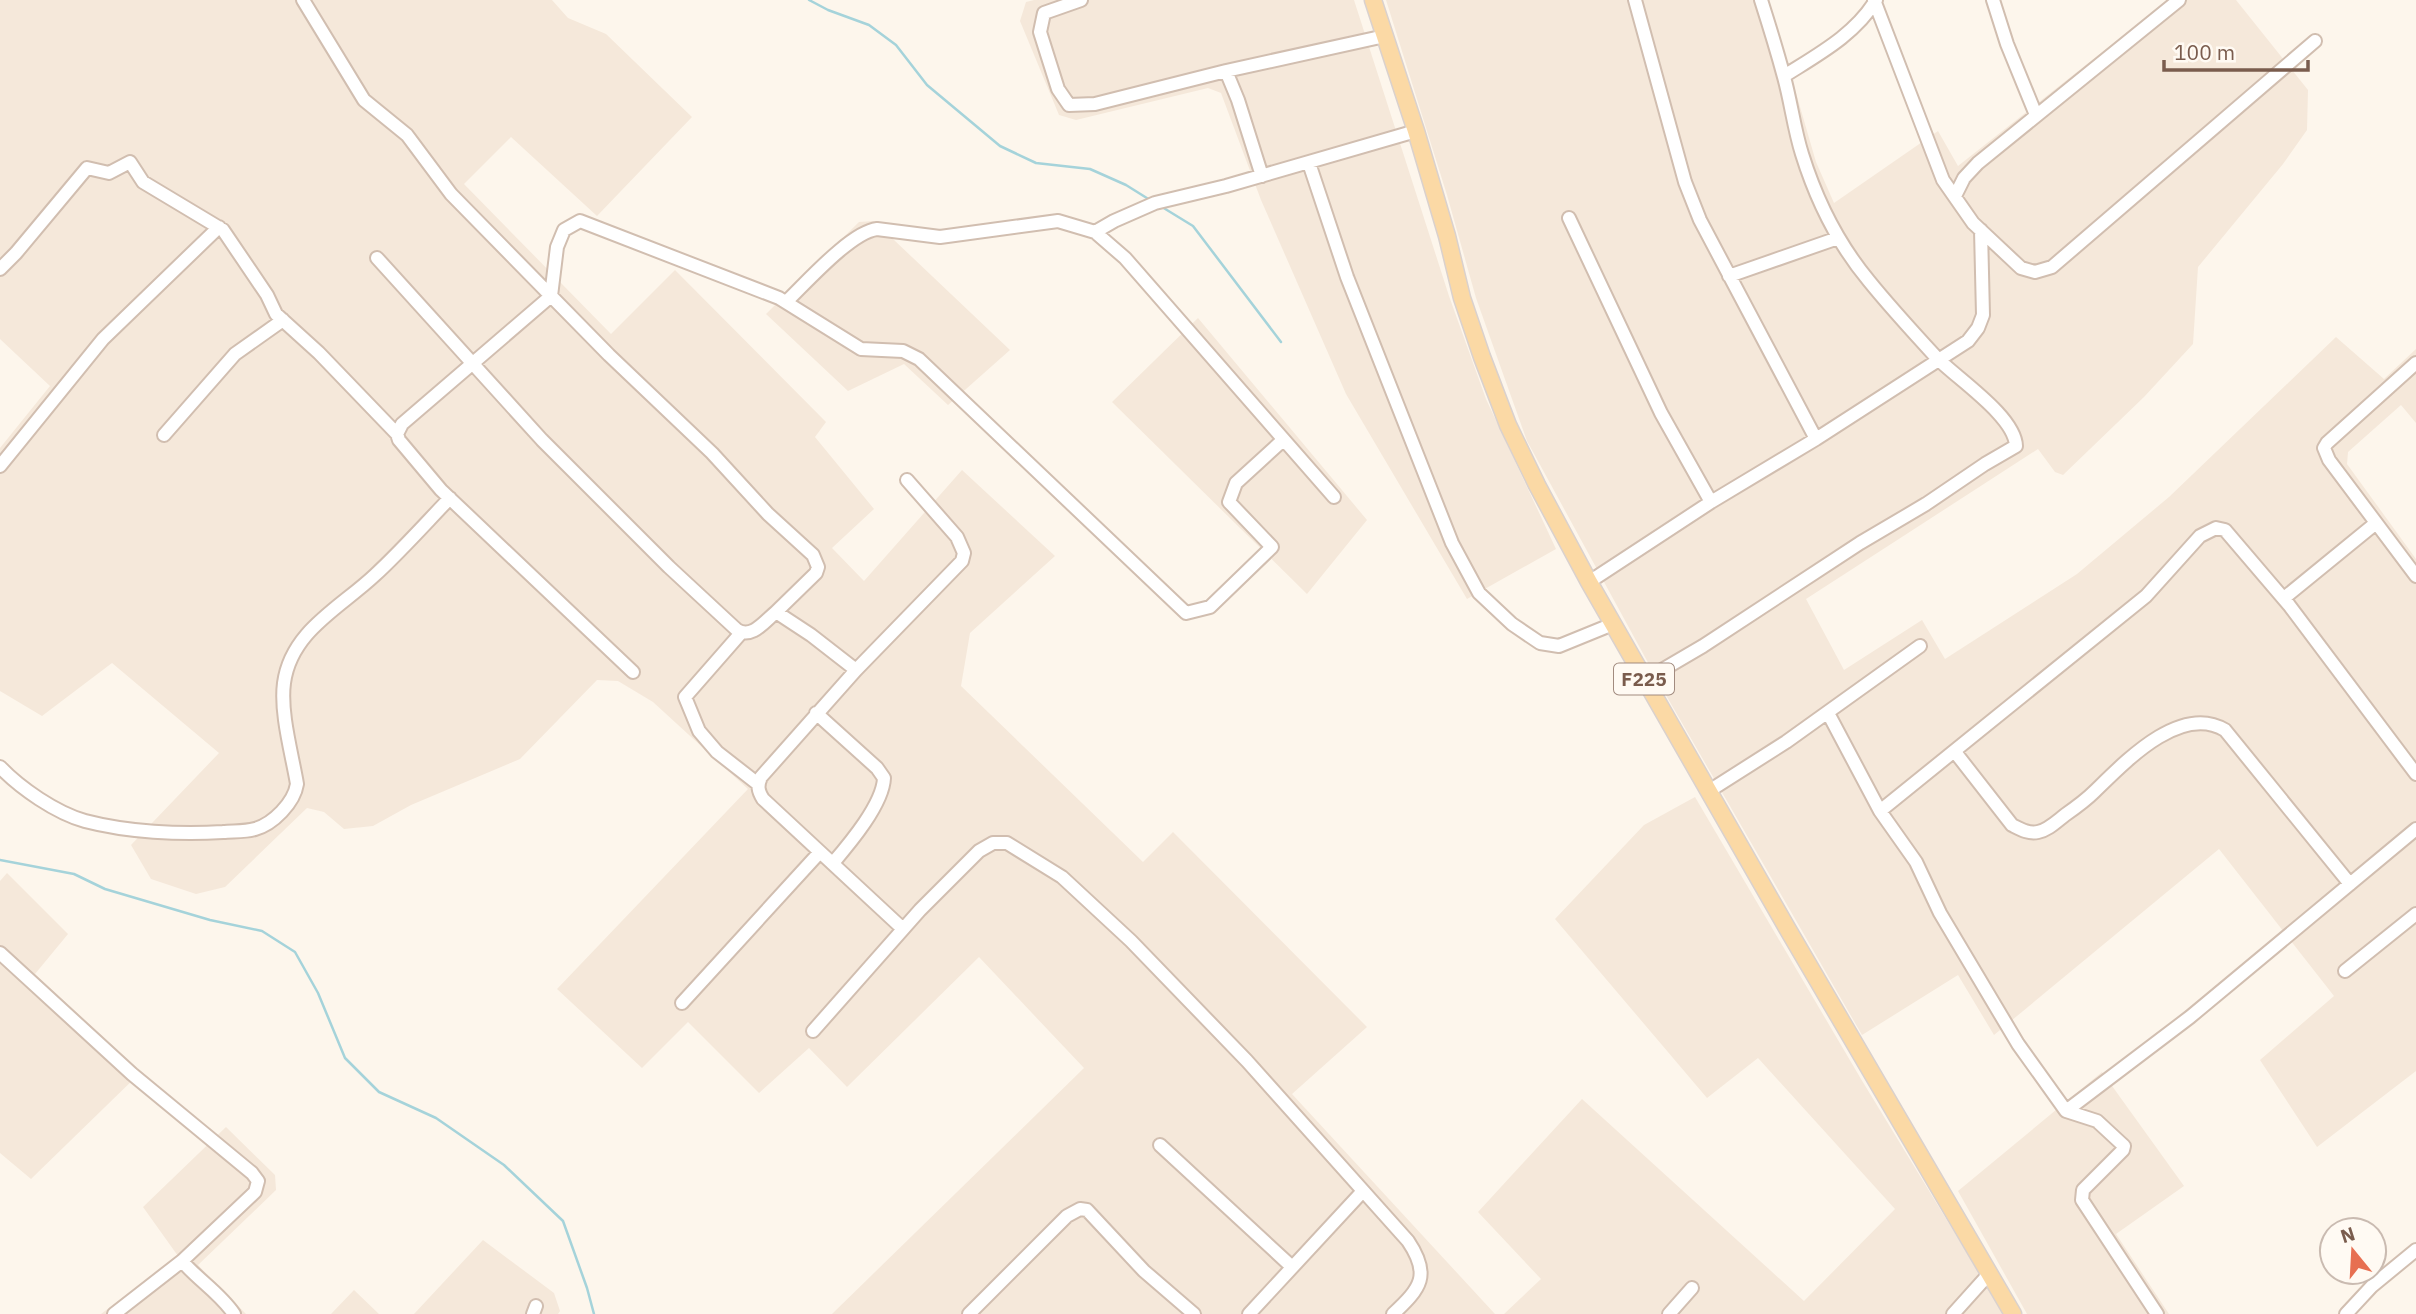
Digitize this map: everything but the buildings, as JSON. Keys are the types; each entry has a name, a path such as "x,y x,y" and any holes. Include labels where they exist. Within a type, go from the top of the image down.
{"main road":[{"name":"F225","path":"1373,0 1416,131 1462,298 1508,425 1537,485 1645,680 2013,1314"}],"street":[{"path":"303,0 364,100 407,135 451,194 817,561 816,573 752,633 741,633 669,567 542,440 377,258"},
{"path":"1081,0 1044,13 1040,32 1058,89 1069,105 1095,104 1226,71 1385,36"},
{"path":"1635,0 1685,181 1700,220 1816,439"},
{"path":"1645,680 1703,646 1860,543 2016,446 2016,438 1991,407 1938,359 1867,279 1838,239 1811,180 1802,153 1784,76 1761,0"},
{"path":"1993,0 2007,44 2036,115"},
{"path":"1955,196 1964,178 1978,163 2179,0"},
{"path":"1784,76 1834,44 1870,11 1875,1"},
{"path":"1875,1 1943,180 1981,230 2021,268 2035,272 2052,267 2315,41"},
{"path":"1226,71 1262,176"},
{"path":"1095,232 1114,220 1155,202 1262,176 1416,131"},
{"path":"0,269 87,168 109,173 130,162 143,182 219,227 268,295 276,314 319,353 397,434 399,440 450,498 634,672"},
{"path":"1309,163 1352,289 1452,543 1479,593 1512,624 1540,643 1559,646 1613,624"},
{"path":"1569,218 1661,413 1711,502"},
{"path":"397,434 402,424 551,296 557,247 564,230 580,221 786,302 861,349 903,351 919,359 1185,613 1210,607 1272,547 1229,502 1236,483 1283,440"},
{"path":"786,302 848,243 867,230 940,237 1058,221 1095,232 1125,258 1334,497"},
{"path":"0,466 103,339 219,227"},
{"path":"1589,582 1968,341 1983,315 1981,230"},
{"path":"1729,276 1838,239"},
{"path":"164,435 235,354 283,320"},
{"path":"2416,363 2324,448 2329,460 2416,576"},
{"path":"903,929 763,799 758,792 758,784 761,777 816,713 962,561 964,553 957,537 907,480"},
{"path":"0,767 38,798 85,821 182,834 253,830 265,825 277,816 296,791 283,703 288,664 302,639 319,621 374,576 450,498"},
{"path":"2284,597 2376,523"},
{"path":"1880,811 2146,596 2200,536 2216,528 2225,530 2284,597 2416,774"},
{"path":"776,612 856,670"},
{"path":"741,633 685,697 699,731 717,752 758,784"},
{"path":"1709,791 1786,742 1920,646"},
{"path":"816,713 877,768 884,778 864,823 833,863"},
{"path":"1828,713 1880,811 1916,862 1940,913 2018,1044 2066,1111 2097,1121 2124,1146 2083,1190 2082,1200 2157,1314"},
{"path":"1955,752 2012,825 2036,833 2048,828 2093,793 2125,761 2172,729 2187,724 2213,723 2225,730 2350,884"},
{"path":"2066,1111 2190,1017 2416,829"},
{"path":"813,1031 903,929 979,851 993,843 1007,843 1062,877 1131,941 1247,1061 1408,1241 1419,1257 1421,1281 1393,1314"},
{"path":"682,1003 820,852"},
{"path":"2345,971 2416,914"},
{"path":"0,953 132,1074 256,1177 258,1187 255,1192 183,1261 114,1314"},
{"path":"1160,1144 1291,1266"},
{"path":"1249,1314 1363,1191"},
{"path":"969,1314 1067,1216 1080,1209 1087,1210 1144,1271 1194,1314"},
{"path":"2346,1314 2372,1286 2416,1250"},
{"path":"183,1261 196,1278 223,1299 234,1314"},
{"path":"1953,1314 1989,1274"},
{"path":"1669,1314 1692,1288"}],"shaded area":[{"path":"0,0 552,0 568,18 606,34 692,117 597,216 511,137 464,184 611,334 675,270 826,422 815,437 874,509 832,548 864,581 962,470 1055,556 970,633 961,686 1143,862 1173,832 1367,1027 1292,1094 1495,1314 832,1314 1084,1068 979,957 847,1087 809,1048 759,1093 688,1022 642,1068 557,989 748,789 653,702 618,681 597,680 520,759 411,805 373,826 344,829 324,812 307,808 225,887 196,894 151,879 131,845 219,753 112,663 42,716 0,691 0,448 50,386 0,339"},
{"path":"1354,0 1449,296 1486,399 1556,549 1467,599 1346,394 1261,200 1221,93 1208,88 1076,120 1059,115 1020,21 1026,2"},
{"path":"1386,0 1769,0 1816,162 1834,203 1938,131 1958,166 2168,0 2236,0 2308,90 2307,130 2283,164 2198,267 2193,344 2144,397 2063,475 2055,472 2038,449 1806,599 1844,670 1922,620 1945,659 2077,574 2169,497 2336,337 2384,379 2416,349 2416,423 2401,405 2348,452 2347,464 2416,559 2416,1071 2317,1147 2260,1060 2334,996 2219,849 1994,1035 1958,975 1862,1035 1663,690 1527,441 1476,298"},
{"path":"874,221 1010,350 948,405 904,364 848,391 766,314 859,222"},
{"path":"1198,318 1367,520 1307,594 1112,402"},
{"path":"1695,797 1861,1079 2004,1314 1504,1314 1541,1279 1478,1212 1582,1099 1804,1301 1895,1209 1758,1058 1707,1098 1555,919 1644,825"},
{"path":"7,873 68,934 35,974 141,1072 31,1179 0,1153 0,881"},
{"path":"2102,1072 2184,1186 2116,1234 2169,1314 2027,1314 1958,1191"},
{"path":"226,1127 275,1175 276,1190 198,1265 246,1314 101,1314 178,1256 143,1207"},
{"path":"483,1240 554,1293 560,1311 558,1314 414,1314"},
{"path":"354,1290 379,1314 331,1314"}],"waterway":[{"path":"809,0 869,25 896,45 927,85 1000,146 1036,163 1090,169 1126,185 1150,200"},
{"path":"1162,207 1193,226 1281,342"},
{"path":"0,860 74,874 105,889 210,920 262,931 295,952 318,993 345,1058 379,1092 436,1118 504,1165 563,1221 594,1314"}]}
